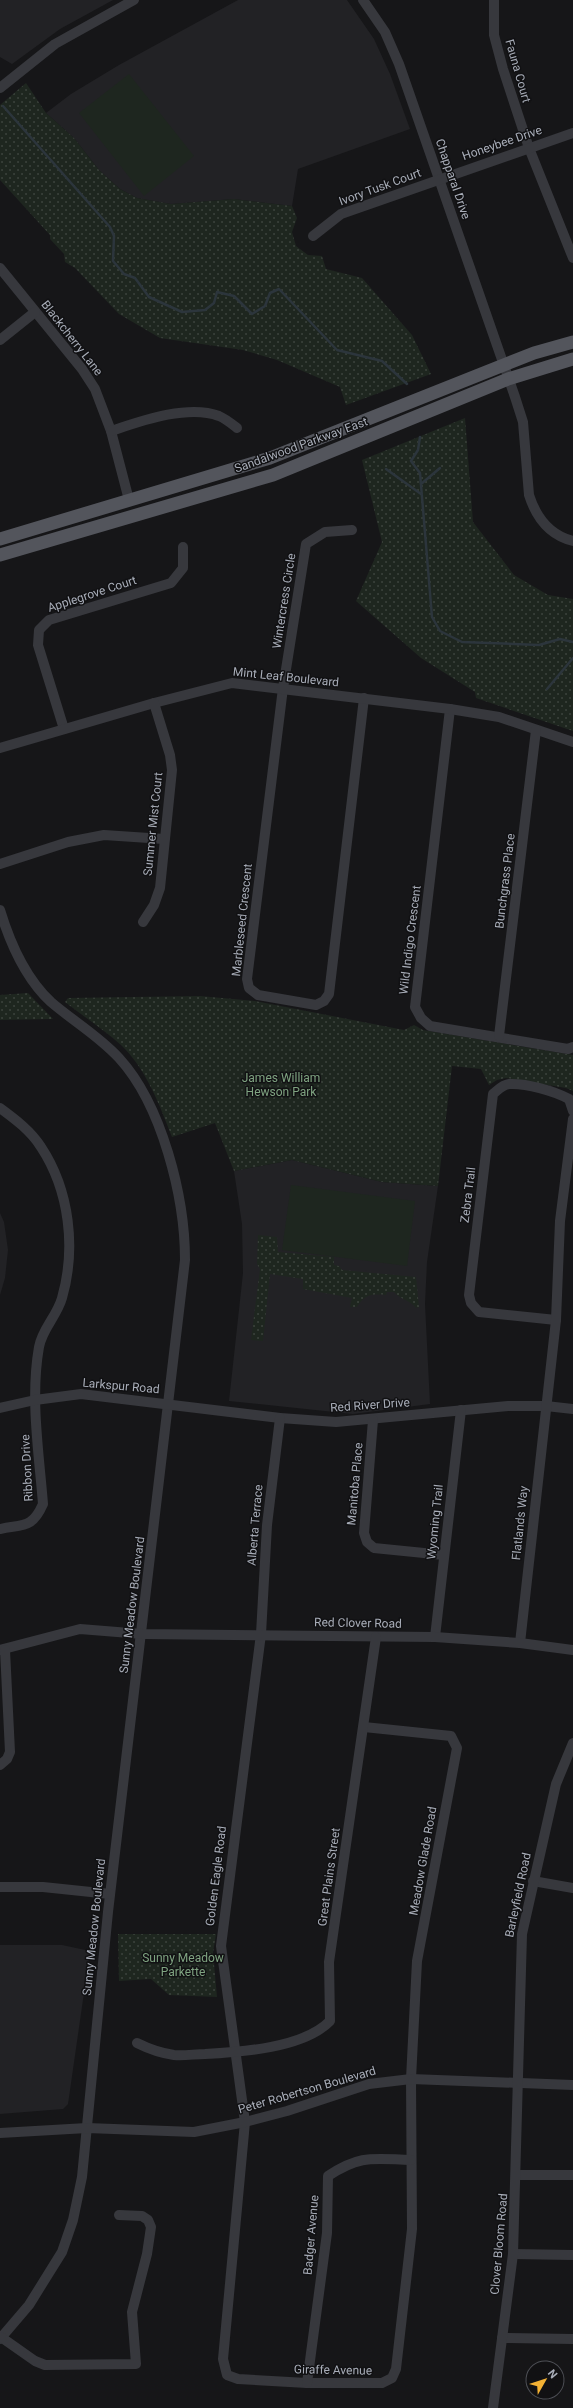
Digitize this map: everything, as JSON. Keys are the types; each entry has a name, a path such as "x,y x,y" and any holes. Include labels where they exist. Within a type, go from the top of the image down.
{"main road":[{"name":"Sandalwood Parkway East","path":"0,555 273,475 506,373 534,353 573,342"},
{"name":"Sandalwood Parkway East","path":"0,539 270,458 506,373 573,359"}],"street":[{"path":"0,88 55,44 134,0"},
{"name":"Chapparal Drive","path":"363,0 385,32 399,64 523,422 529,495 532,504 536,514 548,528 573,541"},
{"name":"Fauna Court","path":"494,0 496,42 503,69 528,148 573,258"},
{"name":"Honeybee Drive","path":"439,179 573,133"},
{"name":"Ivory Tusk Court","path":"313,236 341,214 439,179"},
{"name":"Blackcherry Lane","path":"0,268 82,369 95,388 111,431 129,500"},
{"path":"0,340 35,312"},
{"path":"111,431 147,418 168,413 219,416 237,428"},
{"name":"Wintercress Circle","path":"283,688 306,544 314,537 325,532 352,530"},
{"name":"Applegrove Court","path":"64,729 38,645 39,630 49,620 171,583 183,568 183,548"},
{"name":"Mint Leaf Boulevard","path":"0,748 223,684 246,683 450,708 499,717 573,742"},
{"name":"Marbleseed Crescent","path":"283,688 247,978 249,988 258,995 316,1005 324,1001 329,994 364,698"},
{"name":"Summer Mist Court","path":"143,922 154,905 160,888 172,770 170,755 154,703"},
{"name":"Wild Indigo Crescent","path":"450,708 415,1007 420,1018 430,1026 499,1036 568,1049 573,1047"},
{"name":"Bunchgrass Place","path":"499,1036 536,730"},
{"path":"0,864 68,842 97,836 164,839"},
{"name":"Sunny Meadow Boulevard","path":"0,910 14,949 38,986 52,1002 104,1043 134,1078 146,1099 170,1159 181,1201 185,1260 142,1634 110,1894 82,2177 73,2220 62,2252 29,2305 1,2338"},
{"name":"Zebra Trail","path":"556,1320 479,1312 471,1303 469,1295 493,1094 508,1084 556,1092 569,1099 573,1111"},
{"name":"Ribbon Drive","path":"0,1108 13,1117 42,1148 65,1204 70,1230 70,1258 61,1300 44,1331 39,1347 35,1400 43,1504 35,1519 29,1524 0,1529"},
{"path":"546,1406 556,1320 560,1221 573,1119"},
{"name":"Larkspur Road","path":"0,1408 35,1400 81,1394 169,1404"},
{"name":"Red River Drive","path":"169,1404 280,1418 336,1422 373,1420 461,1410 546,1406 573,1409"},
{"name":"Flatlands Way","path":"520,1643 546,1406"},
{"name":"Wyoming Trail","path":"436,1637 461,1410"},
{"name":"Alberta Terrace","path":"261,1634 267,1525 280,1418"},
{"name":"Manitoba Place","path":"373,1420 364,1533 367,1542 374,1548 444,1555"},
{"name":"Red Clover Road","path":"3,1650 80,1629 142,1634 261,1634 436,1637 520,1643 573,1650"},
{"name":"Golden Eagle Road","path":"245,2122 221,1946 261,1634"},
{"name":"Great Plains Street","path":"236,2052 285,2044 324,2027 330,2021 330,1962 376,1637"},
{"path":"0,1765 8,1759 10,1752 3,1650"},
{"name":"Meadow Glade Road","path":"364,1727 451,1736 456,1748 417,1961 411,2078"},
{"name":"Barleyfield Road","path":"518,2081 522,1934 556,1784 570,1756 573,1743"},
{"path":"533,1881 573,1888"},
{"path":"0,1887 43,1887 110,1894"},
{"path":"136,2043 154,2052 176,2055 236,2052"},
{"name":"Peter Robertson Boulevard","path":"0,2133 87,2128 194,2132 245,2122 369,2084 411,2078 518,2081 573,2085"},
{"name":"Giraffe Avenue","path":"245,2122 223,2359 226,2375 238,2379 307,2383 382,2384 392,2378 396,2370 412,2229 411,2078"},
{"name":"Clover Bloom Road","path":"493,2408 513,2254 517,2175 518,2081"},
{"name":"Badger Avenue","path":"307,2383 327,2233 328,2176 347,2164 366,2159 412,2160"},
{"path":"517,2175 573,2175"},
{"path":"1,2338 35,2361 45,2365 136,2364 132,2312 148,2254 151,2227 148,2220 142,2216 118,2215"},
{"path":"513,2254 573,2255"},
{"path":"502,2338 573,2338"}],"shaded area":[{"path":"0,0 113,0 60,29 12,64 0,57"},
{"path":"238,0 347,0 374,39 390,74 410,129 298,169 292,206 234,199 171,204 137,198 120,189 99,170 74,138 46,113 71,94 119,65"},
{"path":"292,1160 382,1182 438,1186 427,1262 425,1304 430,1404 353,1414 229,1401 243,1273 242,1224 234,1171"},
{"path":"0,1213 4,1222 8,1250 5,1278 0,1295"},
{"path":"0,1945 62,1945 90,1951 68,2104 63,2109 0,2114"}],"green space":[{"path":"129,74 194,156 144,196 79,113"},
{"path":"26,83 46,113 74,138 99,170 120,189 137,198 171,204 234,199 292,206 297,218 292,232 296,246 308,255 322,256 326,269 362,278 412,335 431,374 346,405 340,387 277,360 243,350 160,338 119,314 75,268 65,262 64,254 50,239 50,235 0,180 0,105"},
{"path":"465,418 473,522 514,575 548,595 573,599 573,731 476,698 475,692 421,658 356,601 382,542 362,460"},
{"path":"28,993 53,1019 0,1020 0,995"},
{"name":"James William Hewson Park","path":"200,996 255,1001 404,1030 414,1025 423,1030 573,1055 573,1091 566,1088 506,1078 497,1080 489,1085 481,1069 452,1066 438,1186 382,1182 292,1160 234,1171 215,1123 172,1137 151,1088 138,1065 121,1045 101,1028 65,1002 68,998"},
{"path":"291,1185 415,1201 407,1266 282,1250"},
{"path":"258,1235 277,1237 278,1252 334,1257 334,1265 339,1266 342,1270 416,1277 419,1307 416,1308 394,1292 387,1292 386,1295 366,1297 357,1307 350,1307 352,1298 303,1289 303,1279 270,1274 263,1341 251,1340 260,1269 257,1264"},
{"name":"Sunny Meadow Parkette","path":"118,1934 216,1934 213,1953 217,1997 169,1995 151,1979 119,1981"}],"waterway":[{"path":"3,106 110,227 114,236 113,261 124,274 135,278 149,297 182,312 205,310 214,303 217,292 234,296 252,314 265,306 270,293 279,289 337,350 382,361 407,384"},
{"path":"420,437 418,450 411,461 420,473 432,617 440,631 462,642 539,645 560,639 573,642"},
{"path":"421,484 440,468"},
{"path":"386,469 421,494"},
{"path":"547,689 573,658"}]}
